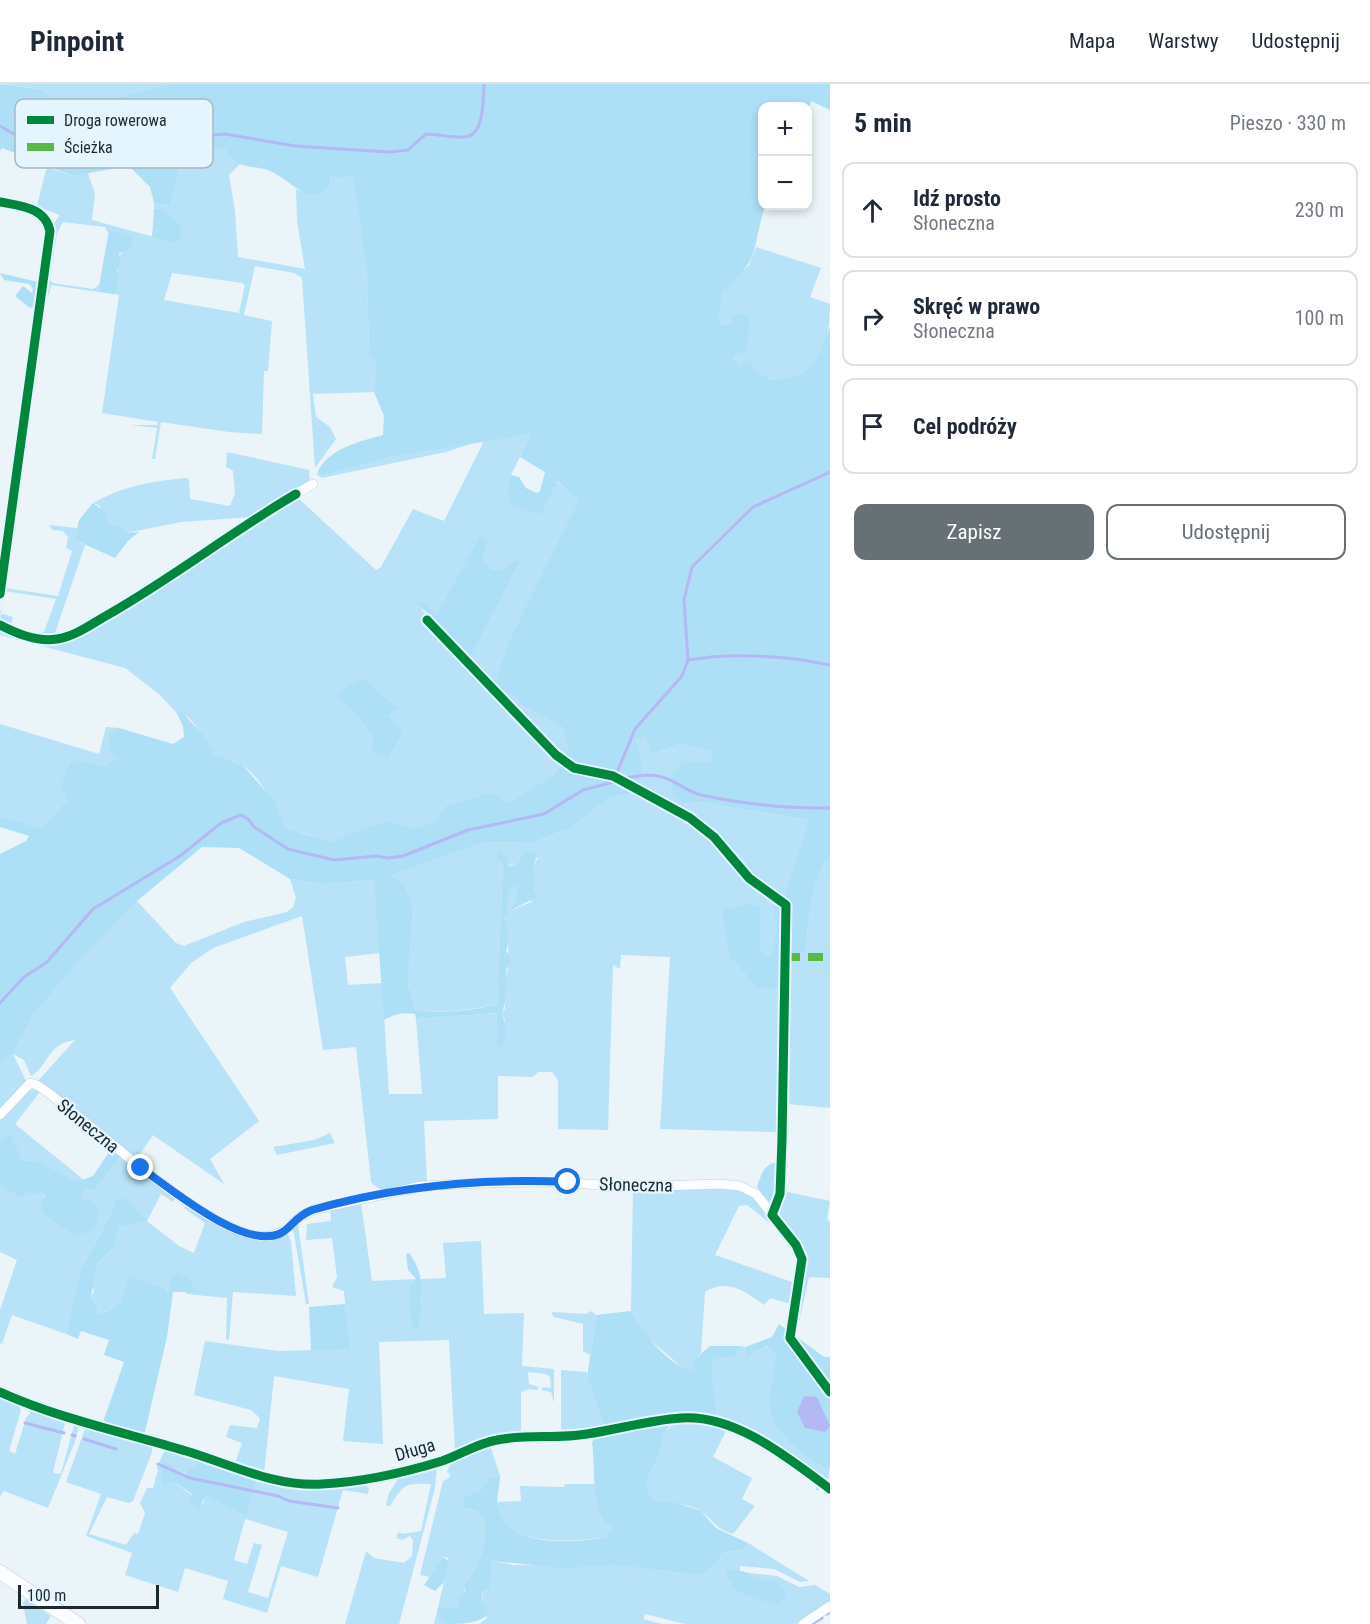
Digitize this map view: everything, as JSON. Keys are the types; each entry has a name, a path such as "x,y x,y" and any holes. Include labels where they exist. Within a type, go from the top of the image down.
{"main road":[{"path":"0,1572 78,1624"}],"street":[{"path":"0,202 40,213 45,218 50,231 0,594"},
{"path":"0,626 40,638 56,639 77,632 159,585 261,514 313,484"},
{"name":"Słoneczna","path":"0,1115 24,1087 30,1083 37,1085 136,1164 201,1210 223,1223 261,1236 278,1234 296,1217 312,1210 422,1186 554,1182 632,1187 719,1184 746,1187 756,1194 800,1252 802,1266 790,1338 830,1392"},
{"name":"Długa","path":"0,1392 33,1407 89,1425 171,1446 257,1474 295,1483 322,1484 381,1477 441,1461 496,1440 585,1435 683,1418 715,1421 736,1429 787,1459 830,1489"},
{"path":"803,1624 830,1606"}],"shaded area":[{"path":"0,84 44,90 52,99 15,99 15,153 2,148 0,151"},
{"path":"3,84 168,84 112,99 52,99 44,90"},
{"path":"168,84 830,84 830,110 811,101 758,102 758,210 764,210 750,261 723,291 719,323 728,325 737,313 750,318 746,350 733,356 739,368 750,362 753,369 770,380 796,376 811,367 821,352 830,327 830,857 823,865 814,888 805,953 794,954 780,989 758,987 730,957 722,910 751,904 760,907 760,948 768,955 774,951 776,925 772,900 785,894 809,820 699,802 682,804 673,795 672,777 683,762 712,762 710,751 681,744 653,754 645,737 635,741 641,775 632,794 611,797 570,828 532,843 485,842 392,875 407,889 413,906 408,984 416,1010 446,1011 477,1008 497,1005 503,864 498,859 498,851 507,855 509,866 516,865 525,850 538,854 533,866 536,884 534,891 537,897 511,910 517,899 516,886 509,887 507,914 502,917 508,933 506,951 511,959 506,970 505,1005 502,1013 505,1035 501,1047 497,1045 497,1013 416,1019 415,1014 403,1013 384,1020 374,880 323,884 290,879 239,848 202,847 137,901 77,962 32,1015 12,1053 0,1062 0,854 26,841 29,836 0,827 0,816 41,829 68,800 61,786 71,762 81,760 104,766 117,759 109,748 109,734 119,728 173,744 184,737 183,726 176,712 183,713 202,734 214,754 242,765 273,799 285,828 332,842 373,825 391,821 415,828 435,822 446,805 491,792 508,803 555,774 569,747 562,727 522,705 509,692 499,699 479,682 496,678 510,638 579,501 557,481 541,514 513,506 508,493 511,475 519,477 526,488 537,493 540,491 545,472 520,457 531,434 392,457 322,476 318,471 330,456 355,443 383,435 384,416 374,392 376,365 369,353 367,274 353,176 338,178 330,176 331,185 317,194 310,194 270,171 239,164 224,149 213,150 213,99 112,99"},
{"path":"224,149 240,164 229,175 235,211 238,257 305,269 297,221 296,189 319,193 331,185 330,175 338,178 353,175 367,274 369,352 376,365 374,392 313,394 316,417 330,427 336,439 315,468 302,278 294,273 255,266 244,315 272,321 268,371 264,371 262,434 229,432 161,422 155,459 152,459 157,428 131,425 157,425 158,422 102,413 119,295 114,294 119,289 118,261 133,239 109,230 108,233 105,227 63,222 57,233 50,280 53,283 93,289 99,285 98,292 51,285 49,295 44,293 54,223 60,215 33,205 37,205 47,168 73,176 88,173 95,194 92,220 176,243 163,208 154,209 154,203 170,206 180,168 213,168 213,150","holes":["172,273 245,285 239,313 164,300"]},
{"path":"53,168 118,168 73,176"},
{"path":"131,168 180,168 170,206 154,203 150,187"},
{"path":"163,208 181,227 181,237 176,243 152,237 154,209"},
{"path":"109,230 133,238 130,249 119,253 121,261 117,270 120,277 117,282 119,289 114,294 98,292"},
{"path":"756,247 821,268 810,297 830,304 829,323 821,354 810,369 802,374 769,380 753,369 739,368 733,356 729,325 719,323 723,291 749,265"},
{"path":"0,273 38,282 34,307 30,308 15,296 23,286 32,293 33,288 29,284 4,280"},
{"path":"531,434 511,475 541,513 556,481 580,501 510,638 496,678 479,682 509,692 522,705 562,727 570,747 555,774 508,803 491,792 446,805 435,822 415,828 391,821 373,825 333,842 285,828 267,793 248,770 215,754 189,718 176,712 160,695 125,668 0,635 0,629 65,640 77,639 297,497 376,570 381,567 413,509 444,521 484,441","holes":["487,543 483,558 490,568 500,571 514,561 466,658 420,608 437,616 455,585","338,699 398,709 388,716 373,737 358,716"]},
{"path":"473,443 446,452 322,478 317,475 318,471 322,476 392,457"},
{"path":"227,452 309,470 310,480 252,517 181,522 126,533 109,525 99,505 93,503 138,485 187,478 190,499 230,506 235,493 233,471 226,467"},
{"path":"93,503 105,512 109,525 120,526 126,533 139,532 128,541 115,558 75,540 79,520"},
{"path":"49,525 77,528 75,540 85,545 54,636 37,636 35,631 37,634 44,632 56,599 5,591 2,605 4,585 5,588 58,596 72,551 66,548 68,537 63,531 52,530"},
{"path":"481,534 487,543 483,558 490,568 500,571 514,561 519,561 471,655 467,658 419,604 422,602 437,615"},
{"path":"1,613 13,617 11,624 22,631 26,628 24,632 0,622"},
{"path":"363,679 398,709 388,716 402,733 388,758 372,752 373,737 358,716 338,699 339,691"},
{"path":"0,724 99,754 106,727 119,728 109,734 117,759 104,766 81,760 61,786 69,800 41,830 0,816"},
{"path":"645,737 654,754 681,744 710,751 712,763 682,804 699,802 809,820 785,895 772,900 776,925 775,951 768,955 760,948 758,987 794,954 805,953 814,888 823,865 830,857 830,1108 788,1104 789,1092 781,1091 777,1185 774,1204 776,1132 660,1129 670,957 621,955 620,969 613,965 608,1130 558,1129 558,1080 552,1072 538,1072 533,1077 498,1076 498,1119 424,1121 427,1183 389,1190 376,1186 371,1181 356,1047 323,1050 302,916 213,948 191,963 170,988 259,1121 210,1159 224,1184 153,1135 137,1158 141,1161 139,1163 37,1082 75,1040 66,1042 53,1050 42,1066 31,1076 24,1060 13,1054 26,1081 0,1110 0,1062 11,1051 33,1013 57,983 137,901 176,943 184,946 244,922 287,912 293,907 296,898 290,879 323,884 374,880 380,953 345,957 348,985 382,983 389,1094 422,1094 416,1019 498,1013 497,1045 505,1021 502,1013 505,1009 508,934 502,917 507,913 508,887 516,885 517,899 512,910 531,902 536,884 533,866 538,858 525,850 516,865 503,864 497,1005 467,1009 416,1010 408,984 413,906 407,889 392,875 485,842 532,843 570,828 611,797 632,794 635,741"},
{"path":"33,1089 40,1092 15,1124 84,1180 77,1183 39,1162 22,1160 6,1134 0,1143 0,1119 27,1091"},
{"path":"330,1133 335,1143 277,1155 273,1147 314,1140"},
{"path":"6,1134 10,1134 22,1160 39,1162 77,1182 93,1176 111,1149 121,1157 94,1191 86,1188 82,1196 84,1201 89,1198 100,1213 92,1230 75,1236 43,1213 42,1203 45,1196 40,1191 37,1195 27,1193 22,1199 0,1185 0,1143"},
{"path":"121,1157 176,1197 173,1202 161,1194 147,1221 179,1246 194,1253 205,1223 184,1208 188,1204 236,1232 287,1232 291,1242 296,1296 233,1292 229,1340 226,1339 227,1298 186,1294 186,1292 193,1292 191,1280 123,1303 102,1314 96,1312 97,1306 91,1297 94,1291 92,1284 97,1264 114,1247 119,1225 115,1201 111,1214 80,1271 66,1334 12,1315 2,1344 0,1343 0,1310 17,1260 0,1252 0,1185 22,1199 27,1193 37,1195 40,1191 75,1236 84,1231 82,1196 86,1188 94,1191"},
{"path":"776,1162 776,1188 772,1206 757,1187 765,1168"},
{"path":"727,1187 750,1192 775,1222 767,1221 747,1205 739,1206 715,1255 795,1283 791,1304 770,1298 764,1305 743,1291 728,1286 713,1288 705,1292 701,1353 694,1360 694,1371 685,1370 646,1336 631,1311 633,1189"},
{"path":"783,1191 830,1201 827,1219 830,1222 830,1278 809,1277 796,1336 794,1335 806,1263 804,1256 777,1214"},
{"path":"125,1198 147,1221 119,1226 114,1247 97,1264 91,1297 97,1306 97,1312 102,1314 121,1303 130,1276 168,1290 170,1281 176,1273 191,1280 194,1292 173,1292 167,1337 144,1436 102,1425 124,1362 104,1355 109,1340 81,1331 78,1339 66,1334 80,1271 111,1214 115,1201"},
{"path":"361,1203 372,1281 416,1279 422,1306 421,1279 446,1278 443,1243 481,1241 484,1314 524,1313 522,1366 554,1369 554,1403 551,1392 541,1390 543,1387 551,1388 550,1377 546,1374 528,1372 529,1384 539,1387 537,1390 529,1389 521,1392 521,1431 535,1431 534,1435 455,1452 449,1340 379,1342 383,1444 343,1441 349,1389 274,1376 264,1474 214,1457 212,1454 236,1461 242,1443 226,1437 230,1425 257,1428 260,1418 251,1410 194,1395 205,1341 278,1351 349,1349 344,1291 332,1287 337,1277 332,1238 306,1240 307,1224 331,1221 330,1208"},
{"path":"300,1221 298,1225 309,1304 306,1304 293,1228"},
{"path":"409,1253 419,1271 421,1280 422,1300 418,1331 412,1327 409,1288 416,1279 408,1270 406,1254"},
{"path":"345,1304 350,1349 311,1351 309,1307"},
{"path":"591,1311 596,1315 590,1355 583,1351 583,1324 554,1317 551,1312 586,1314"},
{"path":"631,1311 657,1347 675,1363 685,1368 694,1370 694,1360 710,1346 740,1346 735,1357 714,1357 712,1372 717,1418 684,1415 671,1424 664,1434 658,1457 647,1480 647,1491 654,1501 677,1503 701,1511 716,1528 748,1543 745,1549 722,1553 717,1564 700,1575 611,1565 565,1568 492,1561 490,1590 483,1591 482,1598 489,1613 475,1621 444,1624 445,1621 439,1615 438,1608 457,1608 460,1603 458,1597 465,1592 464,1585 479,1562 485,1536 484,1517 477,1511 461,1507 464,1497 482,1490 489,1478 500,1476 498,1508 504,1521 514,1531 528,1537 578,1541 606,1537 613,1528 605,1521 597,1501 592,1443 594,1438 620,1431 605,1427 587,1378 596,1315"},
{"path":"779,1324 824,1357 830,1357 830,1466 826,1468 788,1440 775,1421 770,1399 775,1353 767,1346 747,1357 745,1347 772,1337"},
{"path":"740,1346 745,1347 747,1357 768,1346 775,1353 777,1366 773,1377 826,1468 830,1466 828,1480 824,1481 717,1418 712,1372 714,1357 735,1357"},
{"path":"561,1370 587,1372 587,1378 605,1427 565,1432 561,1429"},
{"path":"0,1394 16,1402 21,1410 9,1451 15,1454 26,1418 33,1410 65,1423 53,1472 56,1474 61,1473 74,1426 78,1427 76,1439 48,1508 4,1491 0,1496"},
{"path":"804,1396 817,1397 830,1426 825,1432 805,1428 797,1412"},
{"path":"676,1421 708,1423 721,1426 736,1432 794,1464 816,1482 820,1489 816,1491 816,1486 807,1477 785,1461 727,1429 713,1457 752,1478 742,1499 755,1506 733,1534 718,1527 697,1509 654,1501 647,1492 647,1480 658,1457 664,1434"},
{"path":"91,1428 152,1446 152,1452 133,1501 129,1503 107,1497 89,1534 126,1545 134,1533 138,1534 145,1513 140,1503 147,1488 153,1488 157,1467 165,1449 212,1462 197,1466 195,1471 182,1473 163,1462 160,1470 163,1471 166,1486 173,1481 203,1504 205,1495 257,1477 277,1482 364,1483 369,1489 368,1494 343,1490 318,1577 281,1566 267,1613 223,1599 228,1581 185,1568 178,1592 125,1575 132,1553 86,1536 101,1494 66,1482 85,1429","holes":["245,1519 288,1532 268,1598 248,1592 262,1545 254,1543 247,1564 234,1560"]},
{"path":"490,1445 500,1476 489,1478 482,1491 464,1497 461,1507 477,1511 484,1517 485,1536 482,1553 475,1570 464,1585 463,1596 458,1606 444,1624 434,1624 449,1561 447,1557 443,1557 430,1577 420,1575 443,1481 449,1478 450,1474 447,1472 452,1460"},
{"path":"198,1460 257,1477 246,1516 206,1495 198,1509 188,1499 192,1494 173,1481 165,1487 162,1481 163,1471 159,1469 163,1461 174,1466 177,1472 186,1474 188,1469 195,1470"},
{"path":"437,1467 435,1488 399,1624 345,1624 366,1551 374,1558 404,1563 412,1556 413,1540 410,1536 402,1540 396,1538 398,1532 402,1534 421,1531 431,1484 406,1486 390,1506 386,1505 389,1493 400,1476"},
{"path":"565,1484 596,1484 596,1499 613,1528 606,1537 558,1541 540,1539 523,1535 509,1528 500,1517 498,1502 521,1501 520,1486 564,1487"},
{"path":"748,1543 809,1581 800,1582 774,1569 740,1566 740,1572 730,1568 726,1570 730,1584 759,1580 753,1579 749,1573 777,1576 799,1587 815,1585 830,1594 830,1603 796,1624 685,1624 645,1614 643,1619 662,1624 479,1624 487,1618 482,1604 483,1591 490,1590 492,1561 514,1565 611,1565 700,1575 717,1564 722,1553 745,1549"},
{"path":"443,1557 449,1561 444,1582 435,1591 424,1585"},
{"path":"730,1568 749,1573 754,1579 771,1580 778,1583 785,1591 785,1598 777,1604 744,1594 737,1590 727,1578 726,1570"},
{"path":"26,1599 51,1616 46,1624 27,1624 23,1603"}],"waterway":[{"path":"213,135 225,134 295,146 389,152 408,150 426,134 464,137 476,131 483,107 484,84"},
{"path":"0,126 15,135"},
{"path":"0,1003 24,977 47,962 93,909 180,856 221,823 241,815 248,819 254,827 288,849 334,860 376,856 388,858 403,856 468,830 544,814 583,790 613,782 635,729 682,676 688,660 684,600 692,567 753,507 830,472"},
{"path":"689,660 723,656 760,656 830,665"},
{"path":"613,782 635,776 650,775 665,778 697,794 717,798 781,807 830,808"},
{"path":"25,1423 64,1433"},
{"path":"84,1439 116,1449"},
{"path":"158,1464 190,1478 278,1496 289,1501 338,1508"},
{"path":"812,1624 822,1618"}],"marked path":[{"path":"785,957 830,957"}],"cycle path":[{"path":"0,202 37,212 43,217 50,231 0,594"},
{"path":"0,625 21,634 50,640 71,635 135,599 296,494"},
{"path":"427,620 556,755 574,768 613,776 690,818 714,837 749,878 786,905 780,1194 772,1215 796,1245 802,1259 790,1338 830,1392"},
{"path":"0,1392 69,1418 186,1451 252,1474 304,1484 337,1483 397,1473 442,1461 497,1440 576,1435 681,1418 722,1423 742,1431 779,1452 830,1489"}],"route":[{"path":"141,1168 223,1223 261,1236 278,1234 290,1226 296,1217 312,1210 356,1198 422,1186 489,1182 568,1182"}]}
